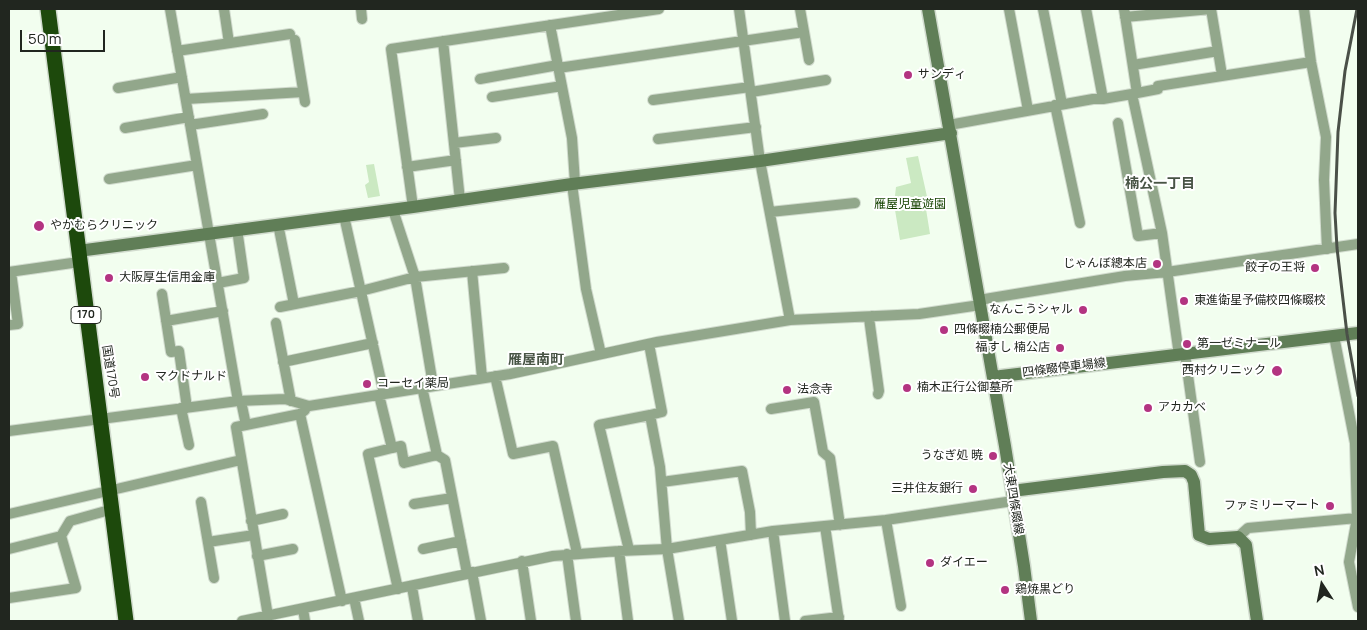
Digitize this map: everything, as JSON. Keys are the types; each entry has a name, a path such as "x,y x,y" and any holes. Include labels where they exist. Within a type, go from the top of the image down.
{"highway":[{"name":"国道170号","path":"48,9 79,256 102,419 126,621"}],"street":[{"path":"170,9 222,311 246,425"},
{"path":"224,9 229,43"},
{"path":"413,207 391,49 660,9"},
{"path":"739,9 760,161 790,320"},
{"path":"800,9 808,60"},
{"path":"928,9 993,378"},
{"path":"1009,9 1028,110"},
{"path":"1043,9 1080,223"},
{"path":"1086,9 1103,99"},
{"path":"1211,9 1222,75"},
{"path":"1200,462 1162,233 1135,94 1133,65 1124,13 1215,9"},
{"path":"1304,9 1311,62 1326,137 1324,180 1327,249"},
{"path":"550,25 572,138 574,184 586,289 601,354"},
{"path":"480,79 804,32"},
{"path":"177,51 229,43 293,37 304,97 186,99"},
{"path":"443,41 460,200"},
{"path":"1133,65 1218,51"},
{"path":"9,325 18,324 10,272 79,256 237,229 760,161 950,129 1028,110 1135,94 1158,89 1158,86 1311,62"},
{"path":"118,88 182,77"},
{"path":"653,100 826,80"},
{"path":"492,97 562,86"},
{"path":"125,128 263,114"},
{"path":"1118,123 1138,236 1162,233"},
{"path":"658,139 756,127"},
{"path":"454,144 496,138"},
{"path":"407,167 456,160"},
{"path":"109,179 197,165"},
{"path":"770,212 855,203"},
{"path":"393,210 415,277 432,385"},
{"path":"344,216 373,343 392,448"},
{"path":"278,224 294,304"},
{"path":"218,283 244,278 237,229"},
{"path":"9,431 240,401 285,399 309,406 495,376 649,344 790,320 919,314 1125,276 1167,272 1358,244"},
{"path":"280,307 361,291 415,277 504,268"},
{"path":"472,271 482,378"},
{"path":"162,294 171,352 179,351 189,445"},
{"path":"166,321 222,311"},
{"path":"872,316 868,318 878,394"},
{"path":"276,323 291,401"},
{"name":"四條畷停車場線","path":"993,378 1358,333"},
{"path":"1334,336 1355,443 1357,518 1349,562 1358,608"},
{"path":"283,362 373,343"},
{"path":"628,621 624,550 599,425 662,412 649,344"},
{"path":"495,376 513,454 553,446 572,554 576,621"},
{"name":"大東四條畷線","path":"993,378 1013,496 1031,621"},
{"path":"422,387 437,455 445,460 460,541 470,572 481,621"},
{"path":"771,409 814,402 823,452 830,458 840,525"},
{"path":"270,619 257,556 236,427 300,414 309,406"},
{"path":"300,414 342,600"},
{"path":"650,415 662,482 667,549 679,621"},
{"path":"398,589 368,454 401,446 404,463 437,455"},
{"path":"9,514 241,460"},
{"path":"662,482 742,471 750,512 751,534"},
{"path":"242,621 270,619 281,613 522,561 572,554 667,549 773,531 886,520 1013,496 1163,472 1185,471 1191,476 1194,482 1199,535 1209,539 1238,537 1248,528 1357,518"},
{"path":"414,504 452,498"},
{"path":"201,502 214,578"},
{"path":"9,549 61,536 70,521 113,509"},
{"path":"251,521 283,514"},
{"path":"886,520 902,606"},
{"path":"805,621 839,619 825,526"},
{"path":"773,531 785,621"},
{"path":"208,542 254,535"},
{"path":"9,598 76,588 61,536"},
{"path":"1238,537 1246,544 1257,621"},
{"path":"720,540 732,621"},
{"path":"422,549 460,541"},
{"path":"257,556 293,549"},
{"path":"522,561 531,621"},
{"path":"412,586 418,621"},
{"path":"354,598 358,621"},
{"path":"303,609 305,621"}],"green space":[{"name":"雁屋児童遊園","path":"918,156 928,201 926,209 930,234 900,240 894,204 896,187 911,183 906,158"},
{"path":"374,164 380,196 368,198 365,185 369,182 366,165"}],"railway":[{"path":"1357,9 1345,71 1338,132 1335,213 1347,334 1358,396"}],"place":[{"name":"サンディ","path":"908,75"},
{"name":"やかむらクリニック","path":"39,226"},
{"name":"じゃんぼ總本店","path":"1157,264"},
{"name":"餃子の王将","path":"1315,268"},
{"name":"大阪厚生信用金庫","path":"109,278"},
{"name":"東進衛星予備校四條畷校","path":"1184,301"},
{"name":"なんこうシャル","path":"1083,310"},
{"name":"四條畷楠公郵便局","path":"944,330"},
{"name":"第一ゼミナール","path":"1187,344"},
{"name":"福すし 楠公店","path":"1060,348"},
{"name":"西村クリニック","path":"1277,371"},
{"name":"マクドナルド","path":"145,377"},
{"name":"コーセイ薬局","path":"367,384"},
{"name":"楠木正行公御墓所","path":"907,388"},
{"name":"法念寺","path":"787,390"},
{"name":"アカカベ","path":"1148,408"},
{"name":"うなぎ処 暁","path":"993,456"},
{"name":"三井住友銀行","path":"973,489"},
{"name":"ファミリーマート","path":"1330,506"},
{"name":"ダイエー","path":"930,563"},
{"name":"鶏焼黒どり","path":"1005,590"}],"district":[{"name":"楠公一丁目","path":"1160,184"},
{"name":"雁屋南町","path":"536,360"}]}
